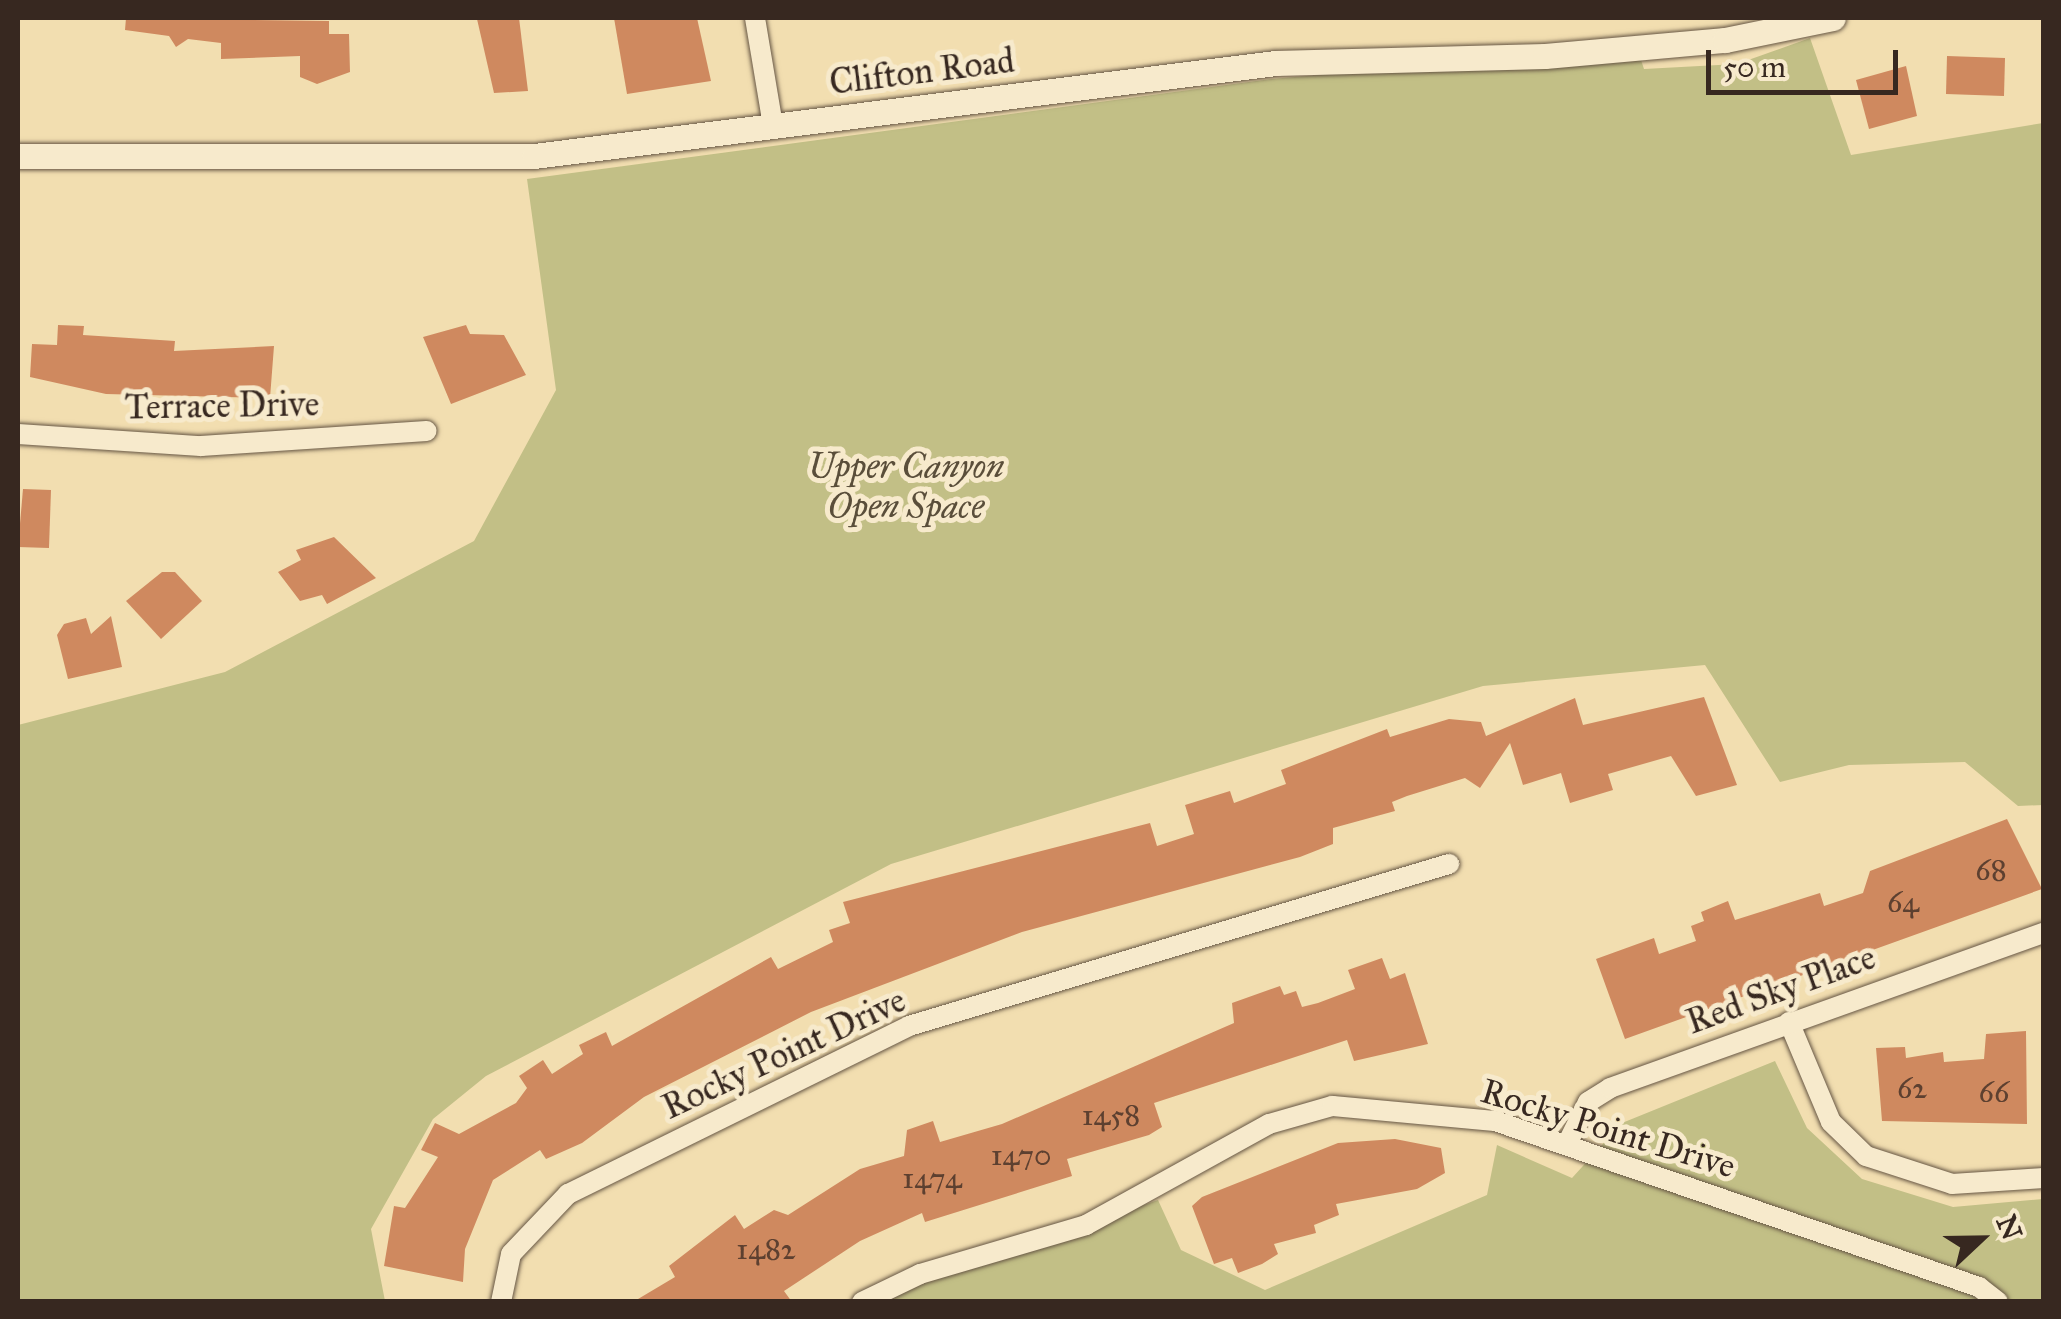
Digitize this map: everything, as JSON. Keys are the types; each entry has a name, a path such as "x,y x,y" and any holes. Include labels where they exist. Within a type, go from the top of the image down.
{"street":[{"path":"755,18 773,126"},
{"name":"Clifton Road","path":"18,156 534,156 1275,63 1726,40 1832,18"},
{"name":"Terrace Drive","path":"18,434 201,446 427,431"},
{"name":"Rocky Point Drive","path":"501,1302 511,1254 568,1194 910,1026 1449,864"},
{"name":"Red Sky Place","path":"1568,1144 1588,1102 1610,1088 2044,932"},
{"path":"1789,1022 1831,1122 1866,1156 1952,1184 2044,1178"},
{"name":"Rocky Point Drive","path":"862,1302 920,1274 1086,1225 1269,1124 1332,1106 1495,1121 1979,1287 1998,1302"}],"green space":[{"name":"Upper Canyon Open Space","path":"1810,38 1851,155 2043,123 2043,805 2018,806 1965,762 1849,765 1780,782 1705,665 1483,686 891,864 486,1076 433,1119 371,1229 385,1301 18,1302 18,725 225,672 474,541 556,390 527,179 1271,79 1637,48 1644,69 1737,64"},
{"path":"1775,1061 1807,1128 1862,1179 1953,1207 2043,1199 2043,1301 869,1302 1158,1200 1181,1250 1265,1290 1487,1195 1497,1145 1572,1178 1622,1123"}],"building":[{"path":"126,18 329,21 329,34 349,34 350,72 317,84 300,77 300,56 221,59 221,43 188,39 176,47 169,36 125,30"},
{"path":"519,18 528,91 494,93 477,19"},
{"path":"614,18 697,18 711,81 627,94"},
{"path":"1947,56 2005,58 2004,96 1946,94"},
{"path":"1906,66 1917,116 1869,129 1856,80"},
{"path":"58,325 84,326 83,335 175,341 174,351 274,346 270,398 106,394 30,377 32,344 57,345"},
{"path":"466,325 470,334 504,335 526,375 451,404 423,337"},
{"path":"23,489 51,490 49,548 18,547"},
{"path":"334,537 376,578 327,604 322,595 300,601 278,572 301,560 296,550"},
{"path":"162,572 175,572 202,601 161,639 126,601"},
{"path":"111,616 122,667 68,679 57,635 64,624 86,618 91,634"},
{"path":"1704,697 1737,785 1696,796 1671,756 1608,774 1613,790 1570,803 1561,773 1523,785 1510,743 1480,788 1465,778 1407,796 1392,802 1395,811 1333,828 1333,844 1300,857 1022,932 811,1012 644,1097 582,1143 546,1159 540,1150 493,1180 465,1249 463,1282 384,1266 394,1206 405,1208 438,1157 421,1150 435,1123 459,1134 516,1103 527,1088 519,1076 543,1060 552,1074 583,1054 579,1045 606,1032 612,1046 771,957 778,969 833,942 829,930 850,923 843,902 1150,823 1157,846 1194,834 1185,805 1230,791 1234,803 1286,784 1281,770 1387,729 1390,737 1449,719 1481,722 1486,736 1575,698 1583,725"},
{"path":"2007,819 2042,889 1625,1039 1596,959 1654,938 1659,954 1696,941 1691,926 1704,921 1701,912 1728,901 1735,920 1820,893 1824,906 1863,893 1870,871"},
{"path":"1382,958 1390,979 1405,973 1428,1044 1354,1061 1347,1040 1154,1103 1162,1127 1149,1135 1067,1159 1072,1176 925,1222 922,1213 860,1241 784,1291 792,1302 633,1302 675,1277 669,1266 735,1215 744,1229 774,1210 788,1215 860,1169 904,1156 907,1130 933,1121 940,1142 1002,1124 1234,1023 1232,1003 1280,986 1284,995 1296,991 1302,1007 1318,1003 1355,989 1348,970"},
{"path":"2026,1031 2027,1124 1882,1121 1876,1048 1905,1047 1906,1058 1943,1052 1944,1062 1984,1059 1986,1034"},
{"path":"1395,1139 1441,1148 1445,1173 1417,1189 1336,1204 1339,1215 1314,1225 1316,1233 1274,1244 1278,1254 1262,1264 1238,1273 1232,1258 1214,1264 1192,1206 1202,1197 1338,1143"}]}
